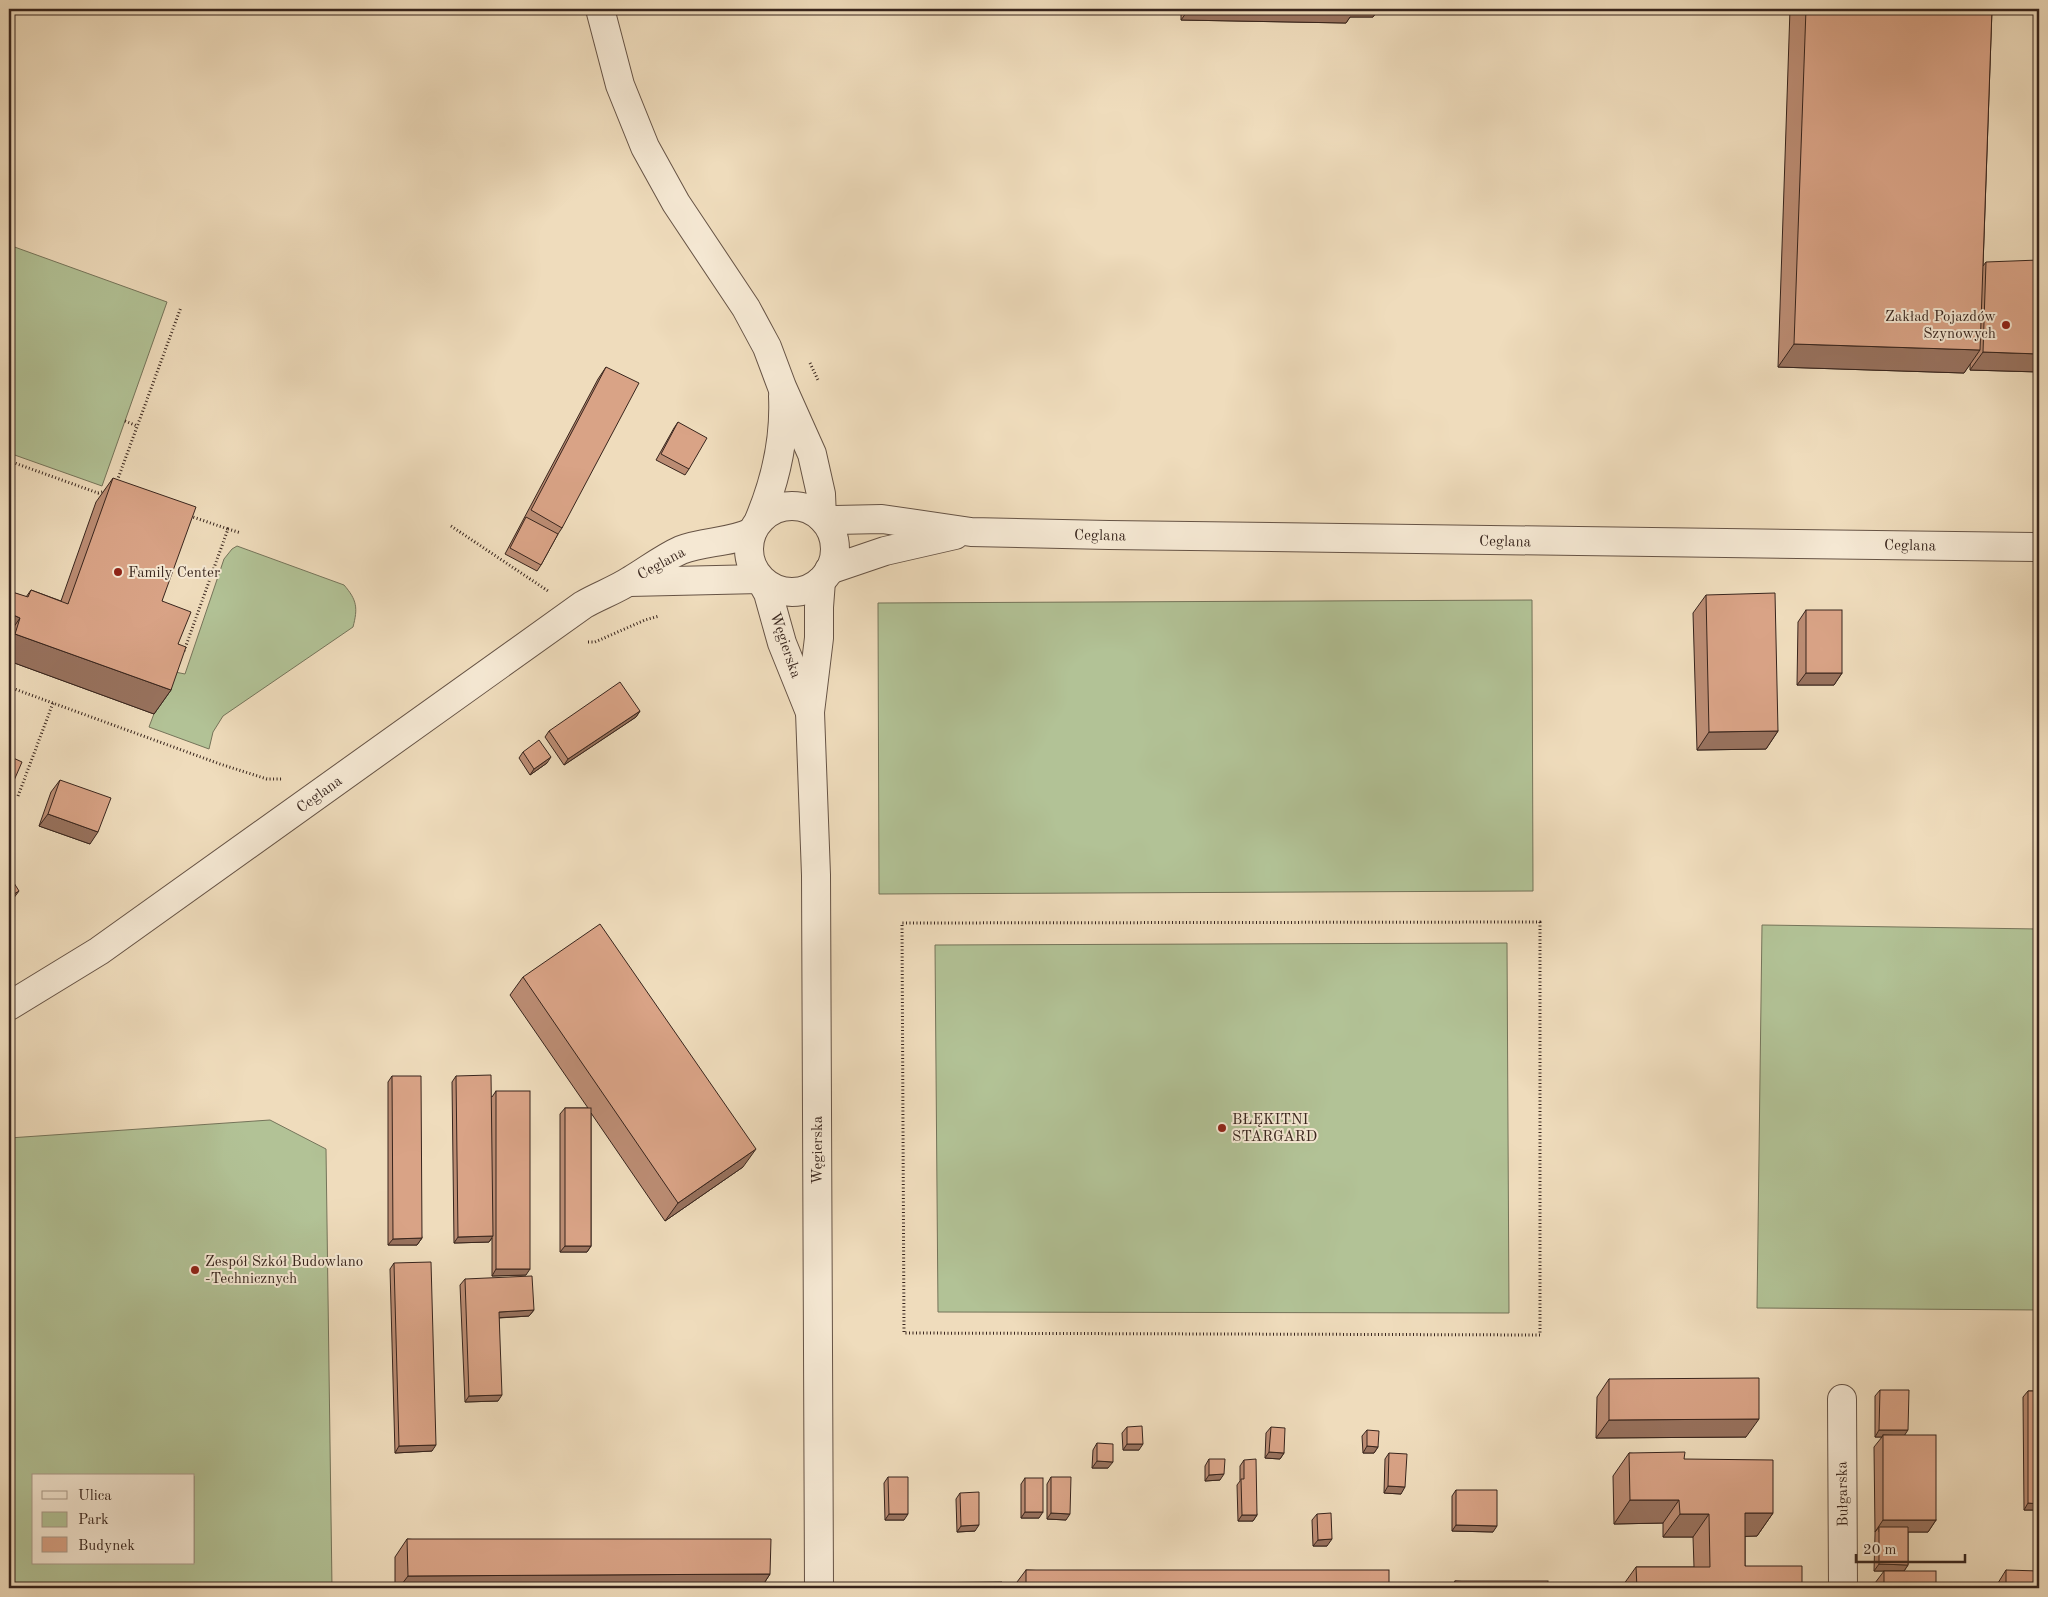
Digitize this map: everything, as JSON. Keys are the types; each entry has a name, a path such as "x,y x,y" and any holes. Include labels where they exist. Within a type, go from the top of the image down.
{"street":[{"path":"600,9 620,85 645,148 676,203 746,308 768,347 782,387 812,454 821,494 822,518"},
{"path":"756,526 770,511 783,506 796,505 811,510 822,518 830,529 834,542 835,556 825,576 807,590 790,592 774,589 760,579 751,565 748,548 756,526 770,492 778,457 784,416 782,387"},
{"name":"Ceglana","path":"822,518 835,520 882,519 971,532 1554,542 2039,547"},
{"name":"Ceglana","path":"9,1006 107,946 552,626 607,591 629,582 664,558 696,545 742,536 756,526"},
{"name":"Ceglana","path":"825,576 885,551 971,532"},
{"name":"Węgierska","path":"819,1588 816,875 810,712 819,638 818,607 825,576"},
{"name":"Ceglana","path":"629,582 760,579"},
{"name":"Węgierska","path":"760,579 768,593 782,643 810,712"},
{"name":"Bułgarska","path":"1842,1399 1843,1588"}],"path":[{"path":"9,461 98,493 114,489 181,307"},
{"path":"809,360 818,382"},
{"path":"125,421 137,426"},
{"path":"184,514 241,533"},
{"path":"451,526 539,587 553,594"},
{"path":"181,658 228,529"},
{"path":"582,643 595,642 645,620 662,616"},
{"path":"9,686 53,704 220,764 267,779 286,779"},
{"path":"18,796 53,704"},
{"path":"1540,922 1540,1335 904,1333 902,923 1540,922"}],"green space":[{"path":"9,245 167,302 102,486 9,453"},
{"path":"237,546 344,585 354,600 356,615 353,627 223,716 213,732 209,749 149,727 170,671 185,674 224,559"},
{"path":"1532,600 1533,891 879,894 878,603"},
{"path":"1762,925 2039,929 2039,1310 1757,1308"},
{"name":"BŁĘKITNI STARGARD","path":"1507,943 1509,1313 938,1312 935,945"},
{"path":"270,1120 326,1149 332,1588 9,1588 9,1138"}],"building":[{"path":"1806,9 1992,9 1980,350 1794,344"},
{"name":"Zakład Pojazdów Szynowych","path":"2039,260 2039,354 1983,352 1986,262"},
{"path":"606,367 639,383 562,528 531,510"},
{"path":"678,422 707,438 689,469 661,454"},
{"name":"Family Center","path":"113,478 196,507 162,601 191,612 178,644 186,647 171,690 15,634 20,618 9,613 9,591 28,597 31,590 68,604"},
{"path":"526,517 558,534 541,565 510,548"},
{"path":"1775,593 1778,731 1709,732 1706,595"},
{"path":"1806,610 1842,610 1842,673 1806,673"},
{"path":"620,682 640,711 568,759 549,731"},
{"path":"539,740 551,757 534,769 523,752"},
{"path":"9,756 22,762 9,792"},
{"path":"60,780 111,798 98,832 48,814"},
{"path":"9,875 19,891 9,897"},
{"path":"600,924 756,1149 678,1203 523,977"},
{"path":"491,1075 493,1236 458,1237 456,1076"},
{"path":"392,1076 421,1076 422,1238 393,1239"},
{"path":"496,1091 530,1091 530,1269 496,1269"},
{"path":"565,1108 591,1108 591,1246 565,1246"},
{"path":"431,1262 436,1445 399,1446 394,1263"},
{"path":"532,1276 534,1310 499,1312 502,1395 469,1396 465,1279"},
{"path":"1759,1378 1759,1419 1609,1420 1609,1379"},
{"path":"1880,1390 1909,1390 1908,1430 1879,1430"},
{"path":"2028,1391 2039,1391 2039,1504 2028,1503"},
{"path":"1142,1426 1143,1444 1127,1444 1127,1427"},
{"path":"1271,1427 1285,1428 1284,1453 1269,1452"},
{"path":"1367,1430 1379,1431 1378,1447 1367,1446"},
{"path":"1883,1435 1936,1435 1936,1520 1883,1520"},
{"path":"1097,1443 1113,1444 1113,1462 1097,1461"},
{"path":"1685,1452 1684,1459 1773,1460 1773,1513 1745,1513 1745,1566 1802,1566 1802,1588 1637,1588 1636,1567 1710,1567 1709,1514 1680,1514 1679,1500 1630,1500 1629,1453"},
{"path":"1389,1453 1407,1454 1405,1487 1388,1486"},
{"path":"1209,1459 1225,1459 1224,1474 1209,1475"},
{"path":"1256,1459 1257,1515 1242,1515 1241,1479 1244,1479 1244,1460"},
{"path":"888,1477 908,1477 908,1514 889,1514"},
{"path":"1051,1477 1071,1477 1070,1514 1051,1513"},
{"path":"1025,1478 1043,1478 1043,1512 1025,1512"},
{"path":"1456,1490 1497,1490 1497,1526 1456,1525"},
{"path":"979,1492 979,1525 961,1526 960,1493"},
{"path":"1331,1513 1332,1539 1318,1540 1317,1514"},
{"path":"1879,1527 1908,1527 1908,1565 1879,1564"},
{"path":"407,1539 771,1539 770,1574 408,1576"},
{"path":"1026,1570 1389,1570 1389,1588 1026,1588"},
{"path":"2006,1570 2039,1571 2039,1588 2006,1588"},
{"path":"1884,1571 1936,1571 1936,1588 1884,1588"},
{"path":"1455,1581 1548,1581 1548,1588 1455,1588"},
{"path":"1002,1582 1002,1588 907,1588 907,1583"}],"place":[{"name":"Zakład Pojazdów Szynowych","path":"2006,325"},
{"name":"Family Center","path":"118,572"},
{"name":"BŁĘKITNI STARGARD","path":"1222,1128"},
{"name":"Zespół Szkół Budowlano -Technicznych","path":"195,1270"}]}
